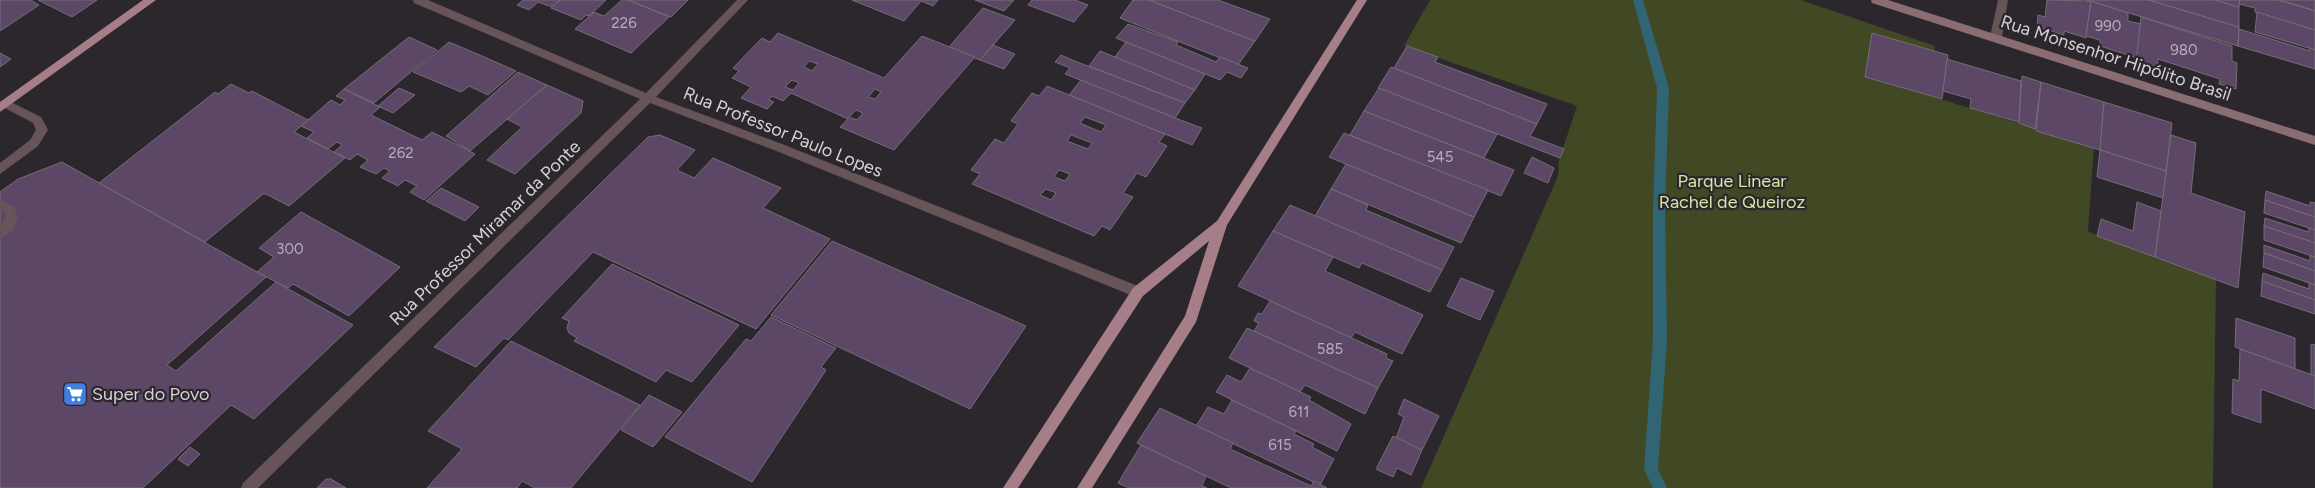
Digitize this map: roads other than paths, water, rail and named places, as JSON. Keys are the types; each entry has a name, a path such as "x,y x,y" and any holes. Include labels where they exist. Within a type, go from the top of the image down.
{"main road":[{"path":"3,106 151,0"},
{"path":"1084,488 1191,318 1221,224 1362,0"},
{"name":"Rua Monsenhor Hipólito Brasil","path":"1876,0 2315,141"},
{"path":"1010,488 1138,292 1221,224"}],"street":[{"name":"Rua Professor Paulo Lopes","path":"418,0 648,98 778,147 1138,292"},
{"name":"Rua Professor Miramar da Ponte","path":"248,488 648,98 744,0"},
{"path":"1996,37 2003,0"},
{"path":"0,169 34,143 42,130 38,120 3,106"},
{"path":"0,204 10,210 12,218 8,227 0,234"}],"waterway":[{"path":"1638,0 1663,88 1659,207 1660,340 1651,469 1660,488"}],"place":[{"name":"Super do Povo","path":"75,394"}],"park label":[{"name":"Parque Linear Rachel de Queiroz","path":"1732,191"}]}
